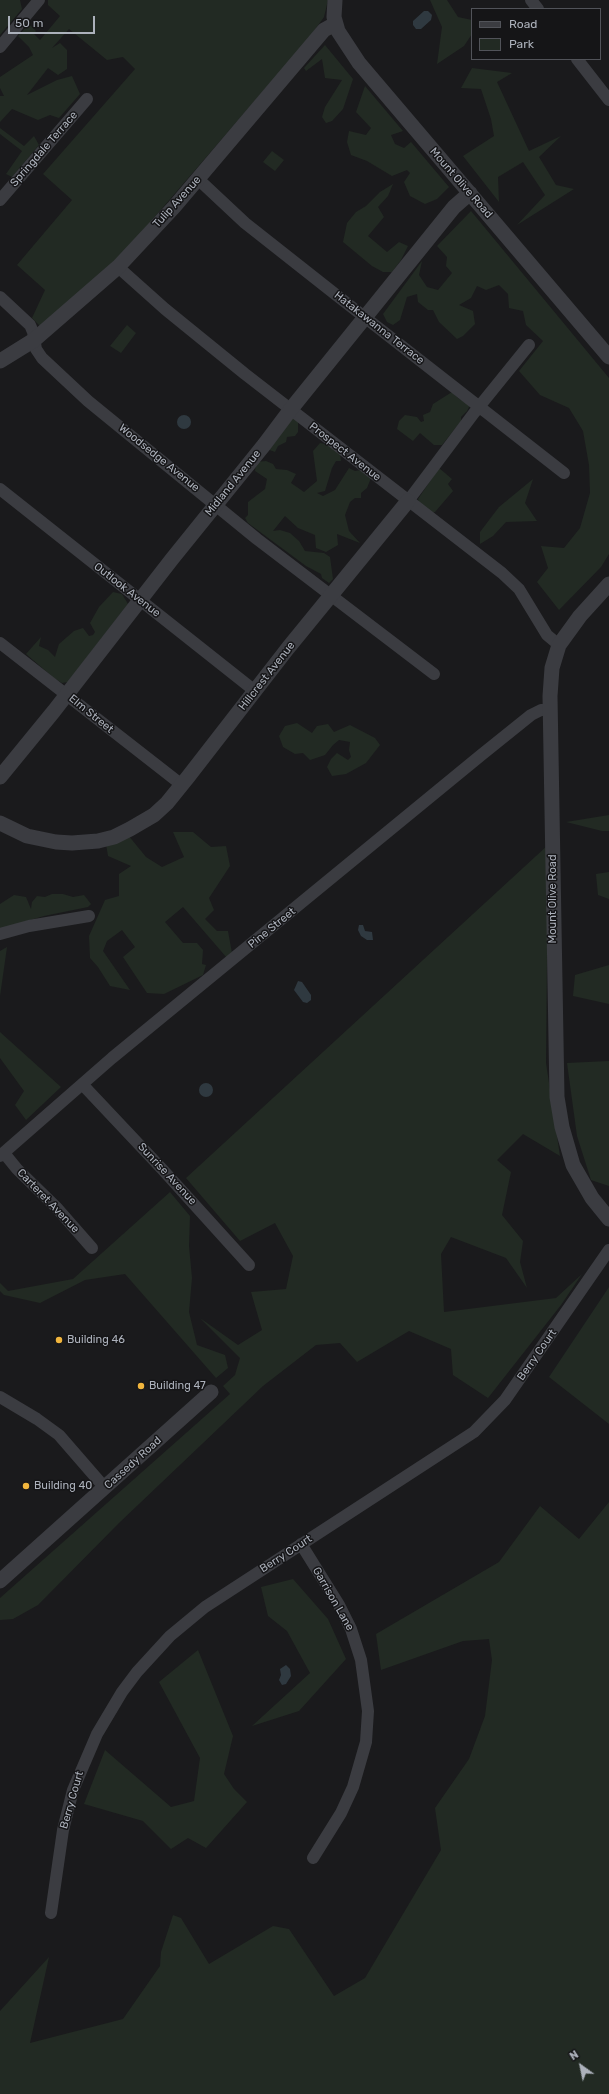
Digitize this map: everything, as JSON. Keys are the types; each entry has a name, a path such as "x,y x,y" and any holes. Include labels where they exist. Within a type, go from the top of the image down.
{"street":[{"path":"0,47 39,0"},
{"name":"Mount Olive Road","path":"335,0 335,24 341,37 359,63 609,356"},
{"path":"530,0 537,8"},
{"name":"Tulip Avenue","path":"0,361 34,340 118,267 198,179 324,30 335,24"},
{"path":"578,60 609,100"},
{"name":"Springdale Terrace","path":"0,200 87,99"},
{"name":"Hatakawanna Terrace","path":"198,179 245,222 365,318 480,406 564,473"},
{"name":"Midland Avenue","path":"0,777 68,694 216,504 454,207 470,193"},
{"name":"Prospect Avenue","path":"118,267 164,309 291,410 510,580 527,600 547,635 559,645"},
{"name":"Woodsedge Avenue","path":"0,297 30,325 38,353 64,379 216,504 330,595 434,674"},
{"name":"Hillcrest Avenue","path":"0,823 21,834 44,840 72,843 98,841 114,837 146,820 166,803 182,785 330,595 408,501 480,406 529,345"},
{"name":"Outlook Avenue","path":"0,489 255,691"},
{"name":"Mount Olive Road","path":"609,584 580,616 559,645 551,672 550,710 557,1097 562,1127 573,1165 592,1198 609,1219"},
{"name":"Elm Street","path":"0,643 68,694 182,785"},
{"name":"Pine Street","path":"2,1154 82,1084 508,733 534,713 550,710"},
{"path":"0,934 29,926 89,916"},
{"name":"Sunrise Avenue","path":"82,1084 163,1170 249,1265"},
{"name":"Carteret Avenue","path":"2,1154 56,1207 92,1248"},
{"name":"Berry Court","path":"51,1913 63,1830 72,1790 97,1734 122,1692 158,1648 185,1622 222,1595 474,1432 505,1400 609,1250"},
{"name":"Cassedy Road","path":"0,1580 211,1392"},
{"path":"0,1397 37,1418 59,1435 105,1488"},
{"name":"Garrison Lane","path":"301,1544 339,1605 351,1629 361,1660 368,1711 366,1742 353,1787 339,1818 313,1858"}],"green space":[{"path":"0,0 20,0 22,9 0,35"},
{"path":"48,0 328,0 324,17 309,38 133,242 105,271 40,326 32,318 45,290 17,265 72,200 43,174 135,69 123,57 107,60 69,29 52,48 60,43 67,50 67,69 58,75 48,68 27,95 57,80 72,76 80,94 59,118 50,115 38,120 12,109 0,122 0,96 4,96 0,88 0,77 33,55 29,47 18,36 29,24 36,31 34,34 40,40 60,16 48,5"},
{"path":"430,0 447,0 458,17 471,20 471,36 464,46 437,64 442,27"},
{"path":"325,45 353,79 343,109 332,121 326,123 322,117 325,107 342,80 325,78 322,59 306,71 304,68"},
{"path":"472,68 512,73 497,82 529,151 561,136 539,157 556,185 574,189 517,225 545,195 523,162 498,177 499,202 463,156 494,136 491,119 481,89 461,88"},
{"path":"365,86 403,131 391,135 395,144 404,148 411,142 449,187 437,199 425,204 410,196 404,182 410,173 407,170 392,176 367,161 351,155 347,142 349,131 366,135 371,128 356,112"},
{"path":"0,128 24,146 34,136 39,145 12,177 6,174 22,151 0,134"},
{"path":"272,151 284,160 275,171 263,162"},
{"path":"393,184 388,196 378,207 384,217 368,236 387,252 399,242 408,246 401,260 392,272 383,272 372,266 343,242 347,223 356,212 366,206 380,192"},
{"path":"471,211 609,378 609,554 601,567 559,610 537,582 548,568 541,546 564,548 580,528 590,493 589,465 583,431 569,408 540,395 519,371 543,341 526,325 523,311 509,308 508,294 499,285 486,290 477,286 471,298 459,305 473,311 475,324 463,336 457,339 439,322 433,310 428,310 418,302 417,294 407,297 400,320 393,325 387,322 383,314 422,261 419,275 427,287 438,290 452,273 446,266 447,257 437,246"},
{"path":"127,325 136,333 121,353 110,346"},
{"path":"452,392 458,398 470,405 461,417 461,421 442,445 434,445 420,433 413,441 397,429 399,421 405,415 417,417 421,422 424,421 423,415 430,412 433,404"},
{"path":"294,417 298,422 298,432 295,436 287,437 286,442 278,446 275,452 267,449"},
{"path":"320,443 331,445 340,454 341,461 336,461 332,468 325,491 317,493 323,496 335,490 349,468 355,471 361,470 371,478 367,488 361,493 361,498 355,498 350,502 345,515 349,531 360,543 337,534 338,545 326,552 316,548 315,535 298,528 285,516 273,531 280,530 290,533 299,541 305,551 324,553 330,557 333,579 329,583 322,578 321,574 306,566 248,523 245,518 248,515 248,502 265,489 267,479 255,471 256,462 266,461 273,464 276,469 287,470 296,474 291,483 304,492 317,481 313,451"},
{"path":"439,468 452,479 448,484 453,491 435,512 432,513 419,503 418,499"},
{"path":"533,479 525,503 537,521 506,522 493,536 480,544 480,532 499,507"},
{"path":"113,592 122,594 128,604 68,682 62,683 54,678 26,654 41,637 39,646 48,650 55,657 59,644 74,631 83,628 89,636 93,635 95,632 90,623 99,607"},
{"path":"297,723 312,733 317,726 328,724 334,732 350,725 375,738 380,745 366,763 346,774 332,776 327,767 331,759 337,753 348,760 351,757 349,750 350,742 339,740 325,755 310,760 303,753 295,754 283,747 279,736 285,726"},
{"path":"609,815 609,831 602,831 566,822"},
{"path":"173,832 193,832 211,847 226,846 230,866 209,898 214,910 205,919 217,931 228,931 232,953 227,958 183,907 165,922 183,943 197,943 203,950 202,964 206,965 203,975 164,994 147,993 123,957 135,947 122,930 107,941 103,951 130,990 110,986 98,967 90,958 89,936 105,900 119,896 119,874 131,866 108,856 106,844 128,835 146,857 162,867 184,857"},
{"path":"548,845 546,1063 560,1156 523,1134 497,1160 511,1172 502,1215 523,1241 520,1262 527,1288 506,1258 451,1237 441,1254 444,1312 556,1298 582,1274 561,1305 488,1398 453,1375 451,1349 409,1331 357,1362 340,1343 316,1345 263,1386 119,1523 38,1605 13,1619 0,1620 0,1598 230,1394 223,1386 235,1375 240,1358 200,1318 238,1345 262,1330 251,1292 286,1289 293,1256 275,1223 240,1241 186,1178"},
{"path":"609,872 609,899 598,895 596,874"},
{"path":"52,894 63,894 73,897 84,895 91,904 88,907 44,916 0,929 0,904 14,895 26,897 31,909 32,902 37,896 45,897"},
{"path":"7,947 0,996 0,951"},
{"path":"609,965 609,1004 573,996 575,975"},
{"path":"0,1032 61,1087 26,1120 15,1105 24,1091 0,1058"},
{"path":"609,1061 609,1186 591,1180 577,1136 567,1063"},
{"path":"170,1192 190,1216 189,1246 192,1278 189,1312 197,1345 225,1355 228,1368 216,1378 125,1274 85,1280 40,1303 4,1295 0,1291 0,1283 8,1291 73,1279"},
{"path":"609,1287 609,1424 549,1377"},
{"path":"609,1502 609,2094 0,2094 0,2011 49,1957 30,2043 123,2019 160,1966 161,1952 173,1915 181,1918 209,1964 273,1926 289,1929 334,1996 365,1978 441,1850 435,1808 469,1759 485,1716 492,1660 489,1639 463,1641 381,1670 376,1634 499,1562 540,1506 579,1539"},
{"path":"293,1579 328,1619 346,1659 299,1711 252,1726 310,1673 287,1631 268,1616 261,1587"},
{"path":"198,1650 233,1736 224,1774 234,1789 247,1802 206,1848 188,1838 171,1849 143,1821 84,1804 105,1750 171,1807 194,1801 200,1758 159,1682"}],"shaded area":[{"path":"424,11 428,11 432,15 431,20 421,29 416,29 413,25 413,21"},
{"path":"184,415 189,417 191,422 189,427 184,429 179,427 177,422 179,417"},
{"path":"359,925 363,925 365,931 372,932 373,940 367,940 361,936 358,930"},
{"path":"298,981 302,982 311,995 311,1000 307,1003 303,1002 294,990"},
{"path":"203,1083 209,1083 213,1087 213,1093 209,1097 203,1097 199,1093 199,1087"},
{"path":"286,1665 290,1669 291,1676 286,1684 282,1685 279,1680 281,1675 280,1669"}],"place":[{"name":"Building 46","path":"59,1340"},
{"name":"Building 47","path":"141,1386"},
{"name":"Building 40","path":"26,1486"}]}
